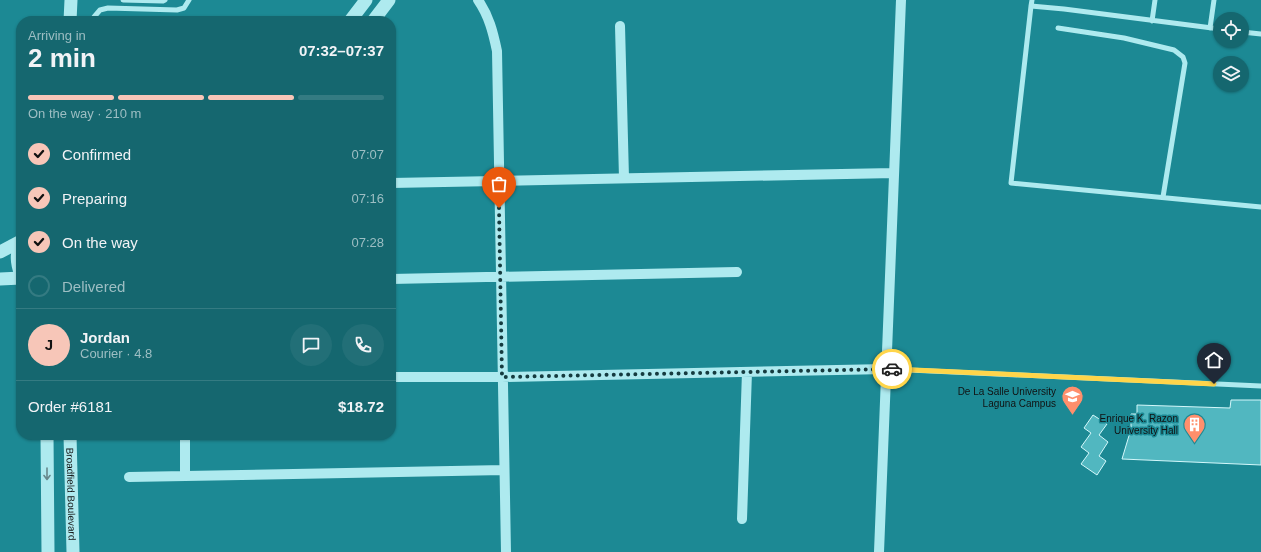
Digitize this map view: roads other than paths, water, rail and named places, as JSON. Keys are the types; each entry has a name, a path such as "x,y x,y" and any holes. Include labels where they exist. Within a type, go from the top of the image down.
{"street":[{"path":"70,16 71,0"},
{"path":"354,16 366,0"},
{"path":"377,16 389,0"},
{"path":"478,0 489,20 497,51 498,180 506,552"},
{"path":"879,552 901,0"},
{"path":"620,26 624,178"},
{"path":"396,183 894,173"},
{"path":"0,252 16,244"},
{"path":"396,279 737,272"},
{"path":"0,279 16,277"},
{"path":"396,378 887,369"},
{"path":"742,519 747,372"},
{"path":"47,440 48,552"},
{"name":"Broadfield Boulevard","path":"70,440 73,552"},
{"path":"185,440 185,476"},
{"path":"129,477 504,470"}],"lane":[{"path":"123,0 165,0"},
{"path":"95,16 100,10 108,8 177,10 184,8 189,0"},
{"path":"1152,20 1155,0"},
{"path":"1210,28 1214,0"},
{"path":"1213,28 1064,9 1032,3 1011,183 1261,207"},
{"path":"1058,28 1124,38 1174,50 1182,57 1184,63 1163,197"},
{"path":"1249,33 1261,34"},
{"path":"887,369 1261,386"}],"place":[{"name":"De La Salle University Laguna Campus","path":"1072,416"},
{"name":"Enrique K. Razon University Hall","path":"1194,444"}]}
